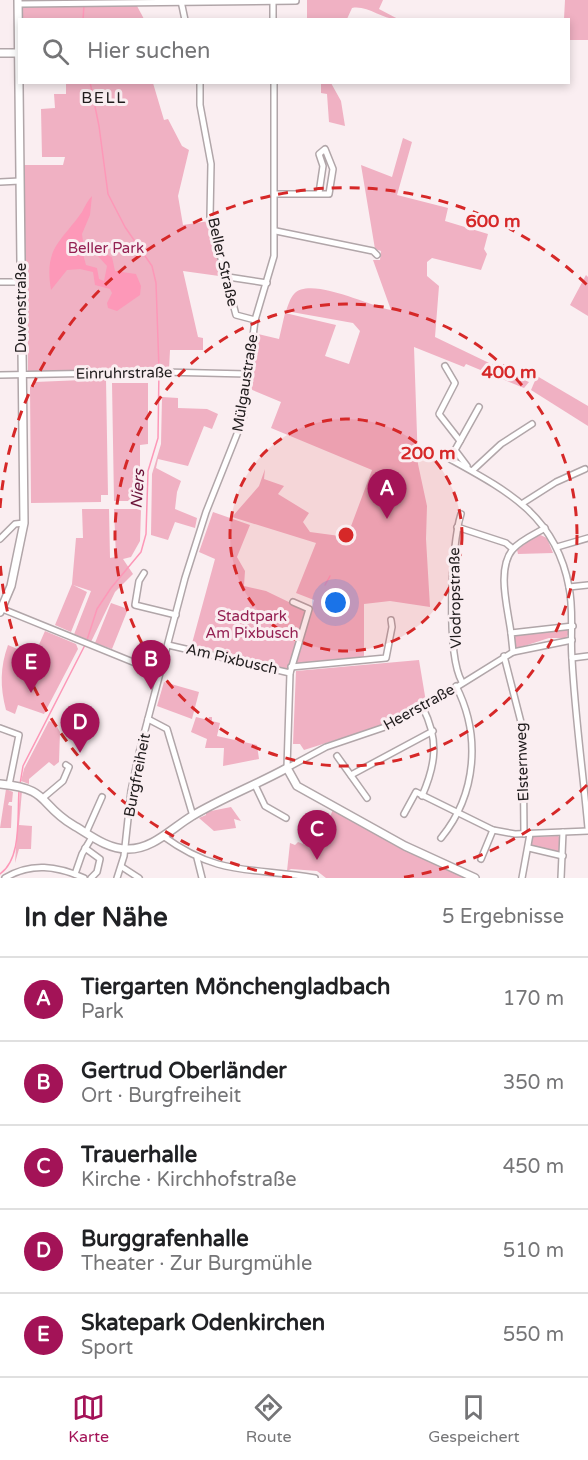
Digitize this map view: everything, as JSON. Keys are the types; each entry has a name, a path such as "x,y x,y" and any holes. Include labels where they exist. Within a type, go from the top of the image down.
{"main road":[{"name":"Duvenstraße","path":"19,2 19,18"},
{"path":"0,53 18,53"},
{"name":"Duvenstraße","path":"1,610 11,586 24,523 20,84"},
{"path":"0,784 34,790 44,797 62,817 89,835 109,846 125,849 147,845 193,816 287,768 297,786 405,846 475,878"}],"street":[{"path":"273,0 273,18"},
{"path":"181,1 185,18"},
{"path":"19,2 296,1"},
{"name":"Beller Straße","path":"200,84 200,105 211,164 210,217 228,277 236,315 255,320"},
{"name":"Mülgaustraße","path":"160,673 201,525 241,427 255,320 274,256 276,231 274,84"},
{"path":"275,194 329,194 333,169 325,149 319,154 323,166 319,193"},
{"path":"0,182 20,181"},
{"path":"276,231 373,251 377,255"},
{"path":"228,277 267,283"},
{"path":"0,282 21,282"},
{"path":"445,366 455,383 439,414 460,441"},
{"name":"Einruhrstraße","path":"0,375 154,372 247,374"},
{"path":"404,814 413,794 422,795 493,830 527,834 588,829 572,658 573,626 569,587 556,547 544,528 523,504 471,469 450,459 479,408"},
{"path":"471,469 501,444 532,424"},
{"path":"455,450 471,469"},
{"path":"523,504 556,482 585,468"},
{"name":"Vlodropstraße","path":"441,838 468,784 473,746 468,710 459,684 452,596 453,550 462,513"},
{"path":"0,539 15,524 24,523"},
{"path":"457,527 506,543 513,549"},
{"path":"513,652 505,576 513,549 544,528"},
{"path":"556,547 588,538"},
{"path":"144,573 139,581 135,605 176,615"},
{"path":"569,587 588,585"},
{"name":"Am Pixbusch","path":"290,670 309,609 293,602"},
{"path":"1,610 160,673"},
{"name":"Am Pixbusch","path":"168,645 290,670 386,658 391,637 391,620"},
{"path":"511,633 573,626"},
{"name":"Heerstraße","path":"287,768 326,747 391,724 423,708 504,656 513,652 572,640"},
{"name":"Elsternweg","path":"504,656 523,730 529,848 522,878"},
{"path":"572,658 588,656"},
{"path":"287,768 290,670"},
{"name":"Burgfreiheit","path":"117,878 122,867 125,849 131,791 160,673"},
{"path":"422,795 436,753 433,731 423,708"},
{"path":"148,719 167,729 193,816"},
{"path":"0,728 19,735 16,786"},
{"path":"351,775 433,731"},
{"path":"286,754 300,761"},
{"path":"337,756 367,798"},
{"path":"44,797 66,777 69,767 66,765"},
{"path":"255,785 265,806 286,818"},
{"path":"75,874 102,797"},
{"path":"481,859 493,830"},
{"path":"561,878 563,832"},
{"path":"163,836 197,858 230,869 315,878"},
{"path":"85,848 100,859 97,872 91,878"},
{"path":"529,848 563,856"},
{"path":"197,858 202,878"},
{"path":"5,878 19,869 31,867 54,868 84,878"},
{"path":"122,867 139,878"}],"green space":[{"path":"307,0 383,0 379,9 396,18 389,18 369,10 352,8 347,18 307,18"},
{"path":"565,0 588,0 588,40 570,40 570,18 564,18"},
{"path":"137,6 143,18 23,18 22,7"},
{"name":"Beller Park","path":"66,84 153,84 164,120 168,119 182,146 189,150 178,196 183,225 209,221 221,268 219,276 183,271 198,337 203,338 203,350 170,350 169,370 28,372 27,271 23,267 22,165 63,165 65,157 42,157 41,109 55,108 54,94 66,94"},
{"path":"321,84 332,84 341,101 345,126 329,122 327,94 321,93"},
{"name":"Stadtpark Am Pixbusch","path":"403,138 412,142 397,195 448,208 445,221 488,234 484,249 487,254 481,270 432,258 427,262 427,276 439,286 435,337 529,382 524,388 466,364 464,367 414,347 418,464 427,506 426,539 430,607 390,601 364,604 364,659 296,665 290,672 191,647 215,559 199,552 213,512 250,525 237,557 245,571 244,586 266,591 297,606 312,608 314,600 296,593 316,543 232,517 259,486 265,469 264,479 284,486 278,494 309,513 303,522 310,532 347,537 372,470 271,428 281,402 250,389 258,334 279,339 285,313 336,325 325,356 349,364 360,331 353,323 286,311 294,294 302,289 326,290 391,310 373,260 380,260 381,251 375,249 361,165 392,177"},
{"path":"586,275 588,277 588,316 570,305"},
{"path":"537,376 588,406 588,426 531,390"},
{"path":"106,379 108,495 101,495 101,502 31,503 30,387 35,386 35,382"},
{"path":"112,383 148,383 148,444 140,445 140,501 114,501"},
{"path":"162,397 178,398 178,408 207,409 218,414 212,429 204,426 188,466 158,459 156,468 181,481 175,509 197,518 195,528 175,522 168,540 151,535 152,474 161,444"},
{"path":"82,509 109,509 110,558 116,557 114,509 141,509 140,541 131,557 123,559 133,574 115,592 90,644 73,637 91,591 73,585 87,592 71,632 55,625 72,584 76,538 83,538"},
{"path":"538,534 547,538 553,553 518,554 517,550"},
{"path":"111,603 128,609 112,649 95,643"},
{"path":"566,629 570,631 566,638 549,638 515,649 515,634"},
{"path":"45,631 76,644 78,649 44,714 18,705 15,714 6,710 3,693 2,669 5,653 8,645 34,656"},
{"path":"419,660 426,702 377,727 304,750 300,744 293,744 296,671"},
{"path":"164,682 199,692 192,719 157,706"},
{"path":"196,717 208,720 212,717 212,721 220,723 217,736 257,745 259,759 223,766 224,748 205,748 207,739 191,732"},
{"path":"49,721 55,723 60,732 59,762 54,766 49,762 29,779 29,784 21,781 24,769"},
{"path":"6,789 13,792 12,802 8,805 12,806 11,828 0,828"},
{"path":"20,790 22,791 19,825 32,826 31,849 19,849 15,863"},
{"path":"231,807 241,821 234,819 236,828 214,831 199,818 206,815 206,812"},
{"path":"333,809 465,878 326,878 317,871 291,869 287,871 290,843 295,845 298,842 318,850"},
{"path":"558,836 561,838 559,854 531,847 532,837"}],"shaded area":[{"path":"92,196 90,215 82,234 83,241 87,246 112,257 115,271 136,274 141,286 140,295 117,311 108,308 107,303 112,293 110,289 95,285 93,272 80,269 67,270 51,290 49,276 52,255","holes":["85,251 97,255 107,266 104,281 99,279 97,268 86,265 83,254"]}],"waterway":[{"name":"Niers","path":"83,18 84,5"},
{"name":"Niers","path":"87,640 97,609 141,552 146,534 148,471 158,438 159,369 156,283 152,266 125,227 108,194 99,126 90,84"},
{"path":"325,585 330,576"},
{"name":"Niers","path":"20,784 23,766 85,645"},
{"name":"Niers","path":"0,874 7,867 15,848 19,791"}],"place":[{"name":"Tiergarten Mönchengladbach","path":"387,519"},
{"name":"Gertrud Oberländer","path":"151,690"},
{"name":"Skatepark Odenkirchen","path":"31,693"},
{"name":"Burggrafenhalle","path":"80,753"},
{"name":"Trauerhalle","path":"317,860"}],"district":[{"name":"BELL","path":"104,98"}]}
